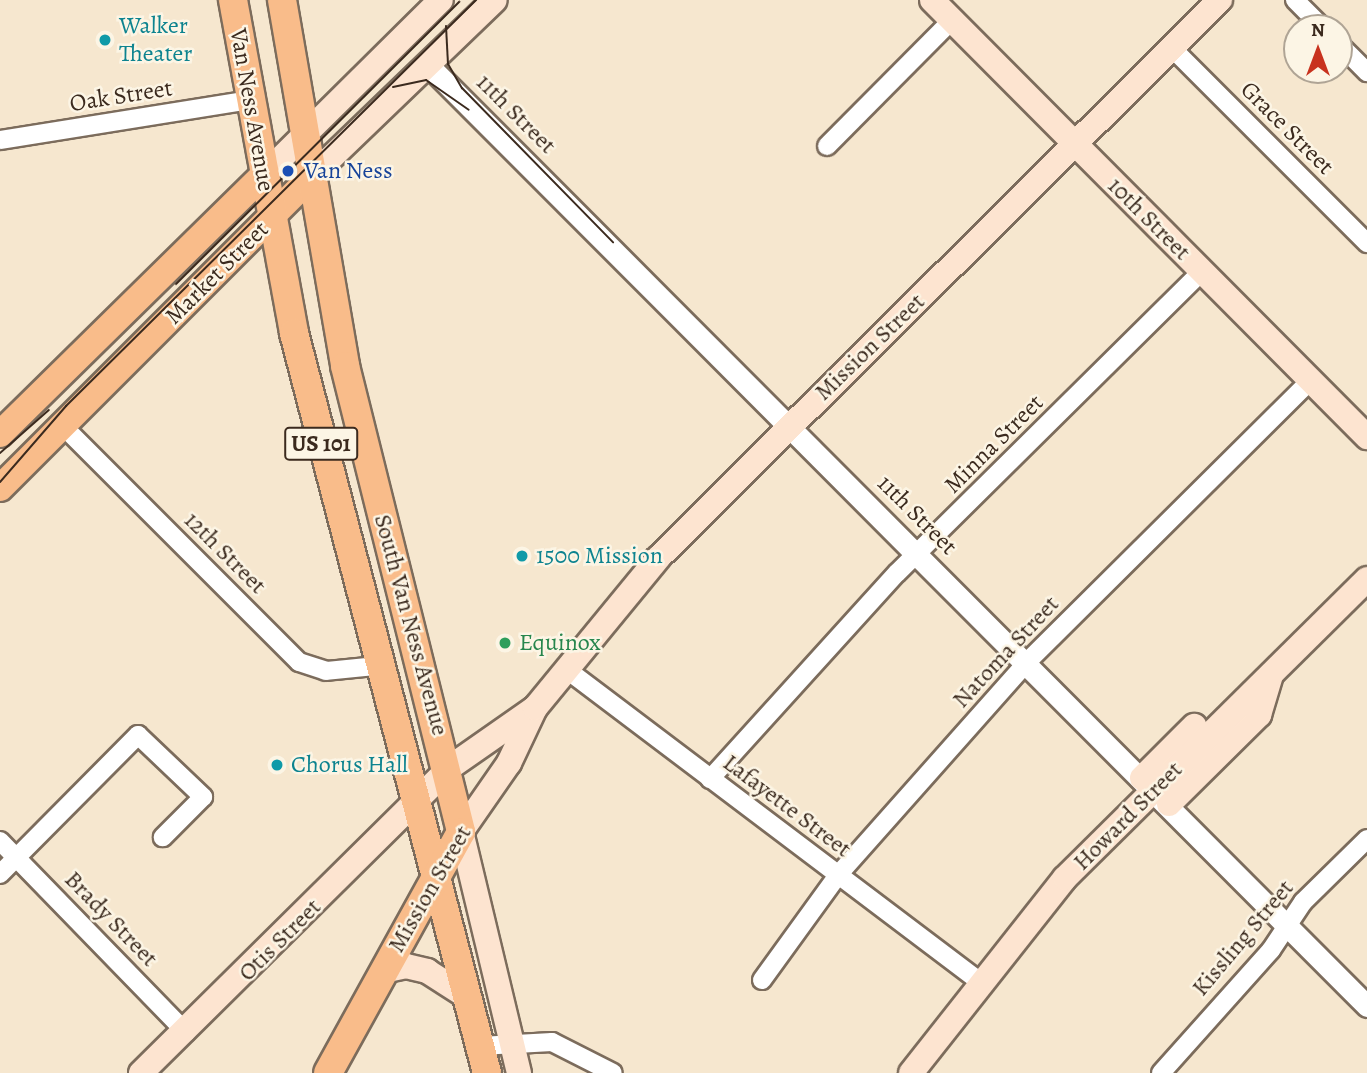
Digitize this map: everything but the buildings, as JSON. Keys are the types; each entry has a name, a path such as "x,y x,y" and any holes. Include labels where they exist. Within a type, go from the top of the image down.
{"highway":[{"name":"Van Ness Avenue","path":"233,0 271,219"},
{"name":"Van Ness Avenue","path":"282,0 313,175"},
{"name":"South Van Ness Avenue","path":"313,175 345,366 449,768 461,832"},
{"name":"South Van Ness Avenue","path":"271,219 376,666 416,804 439,870 484,1059"},
{"name":"Mission Street","path":"328,1073 461,832"}],"main road":[{"name":"Market Street","path":"0,434 441,0"},
{"name":"Market Street","path":"0,488 60,423 495,0"},
{"name":"10th Street","path":"933,0 1367,437"},
{"name":"Mission Street","path":"461,832 509,763 535,708 658,558 1220,0"},
{"name":"Howard Street","path":"911,1073 979,981 1065,878 1367,579"},
{"name":"Mission Street","path":"416,804 449,768 535,708"},
{"name":"Otis Street","path":"141,1073 186,1032 416,804"},
{"name":"South Van Ness Avenue","path":"461,832 519,1073"},
{"path":"383,971 406,966 427,971 469,998"}],"street":[{"path":"1295,0 1309,14"},
{"path":"827,146 951,20"},
{"name":"Grace Street","path":"1172,48 1367,243"},
{"path":"1353,58 1367,72"},
{"name":"11th Street","path":"427,64 1155,790 1367,1006"},
{"name":"Oak Street","path":"0,140 250,100"},
{"name":"Minna Street","path":"710,779 917,553 1202,271"},
{"name":"Natoma Street","path":"762,980 838,874 1027,662 1311,380"},
{"name":"12th Street","path":"60,423 299,662 326,671 376,666"},
{"name":"Lafayette Street","path":"566,669 979,981"},
{"path":"0,874 138,735 203,797 163,837"},
{"name":"Kissling Street","path":"1161,1073 1287,926 1367,839"},
{"name":"Brady Street","path":"0,841 186,1032"},
{"path":"484,1059 511,1041 552,1042 613,1073"}],"tram line":[{"path":"0,482 66,406 476,0"},
{"path":"176,284 459,2"},
{"path":"446,26 448,64 462,88 613,242"},
{"path":"393,87 426,80 469,110"},
{"path":"0,453 49,410"}],"place":[{"name":"Walker Theater","path":"105,40"},
{"name":"Van Ness","path":"288,171"},
{"name":"1500 Mission","path":"522,556"},
{"name":"Equinox","path":"505,643"},
{"name":"Chorus Hall","path":"277,765"}]}
